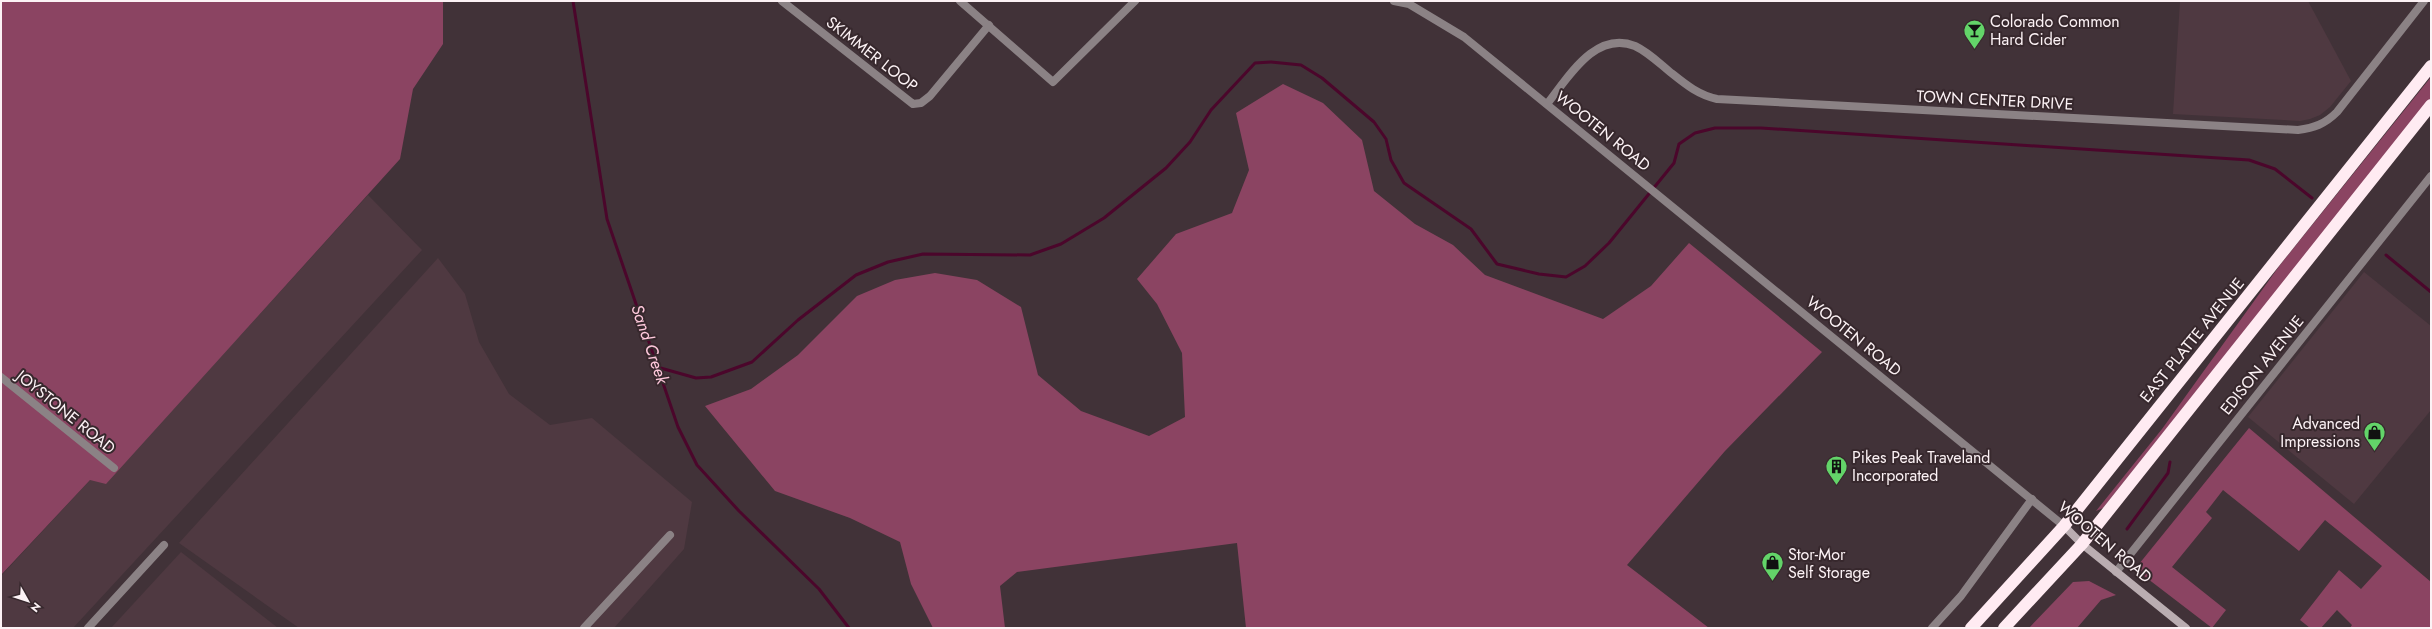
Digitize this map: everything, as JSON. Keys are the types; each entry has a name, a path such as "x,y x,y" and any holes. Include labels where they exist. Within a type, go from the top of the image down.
{"highway":[{"name":"EAST PLATTE AVENUE","path":"1970,628 2064,526 2431,66"},
{"path":"2004,628 2082,544 2431,105"}],"street":[{"name":"SKIMMER LOOP","path":"782,1 912,104 921,103 930,96 989,25"},
{"path":"960,1 1054,82 1133,2"},
{"name":"WOOTEN ROAD","path":"1394,1 1409,4 1464,37 2032,499 2064,526 2082,544 2186,628"},
{"name":"TOWN CENTER DRIVE","path":"1547,104 1582,60 1593,51 1613,44 1624,44 1644,51 1697,92 1718,99 2298,130 2311,129 2322,124 2337,112 2424,1"},
{"name":"EDISON AVENUE","path":"2116,572 2431,176"},
{"name":"JOYSTONE ROAD","path":"1,377 114,468"},
{"path":"1932,628 1961,596 2032,499"},
{"path":"584,628 670,535"},
{"path":"88,628 164,545"}],"shaded area":[{"path":"1,1 443,1 443,44 413,89 400,159 106,484 90,480 1,575"},
{"path":"2180,1 2308,1 2351,81 2330,107 2320,115 2300,121 2173,114"},
{"path":"2431,77 2431,98 2103,508 2096,511 2162,429 2280,265"},
{"path":"1283,84 1323,103 1362,140 1374,191 1415,224 1453,245 1485,275 1603,319 1651,286 1689,243 1822,352 1725,451 1627,565 1709,628 1246,628 1237,543 1017,572 1000,586 1005,628 933,628 911,584 900,542 850,518 775,491 705,406 751,389 798,355 857,296 895,280 935,273 977,280 1021,307 1038,375 1081,411 1149,436 1185,417 1182,353 1157,304 1137,279 1176,234 1232,213 1249,170 1236,113"},
{"path":"368,195 422,250 73,628 1,628 1,576 90,480 238,338"},
{"path":"438,258 465,294 479,342 509,394 550,425 592,418 692,502 684,549 614,628 299,628 179,543"},
{"path":"2364,272 2431,326 2431,410 2354,504 2248,417"},
{"path":"2249,428 2431,582 2431,628 2350,628 2352,625 2337,610 2321,628 2310,628 2300,620 2339,570 2361,589 2382,566 2325,520 2299,551 2223,490 2206,512 2212,518 2172,567 2226,610 2212,628 2135,569"},
{"path":"181,552 278,628 111,628"},
{"path":"2089,581 2116,595 2101,600 2077,628 2029,628 2073,582"}],"waterway":[{"name":"Sand Creek","path":"573,1 607,219 678,427 697,465 739,511 819,589 849,628"},
{"path":"657,367 696,378 711,377 752,362 798,320 856,275 888,262 923,254 1030,255 1061,244 1104,218 1166,168 1190,142 1211,110 1255,63 1271,62 1301,65 1322,78 1374,122 1386,139 1391,160 1404,183 1471,229 1497,264 1539,274 1566,277 1585,266 1609,243 1674,163 1679,144 1695,133 1715,128 1761,128 2249,160 2275,169 2312,198"},
{"path":"2386,255 2431,292"},
{"path":"2127,529 2168,473 2170,462"}],"place":[{"name":"Colorado Common Hard Cider","path":"1974,50"},
{"name":"Advanced Impressions","path":"2375,452"},
{"name":"Pikes Peak Traveland Incorporated","path":"1837,486"},
{"name":"Stor-Mor Self Storage","path":"1773,582"}]}
